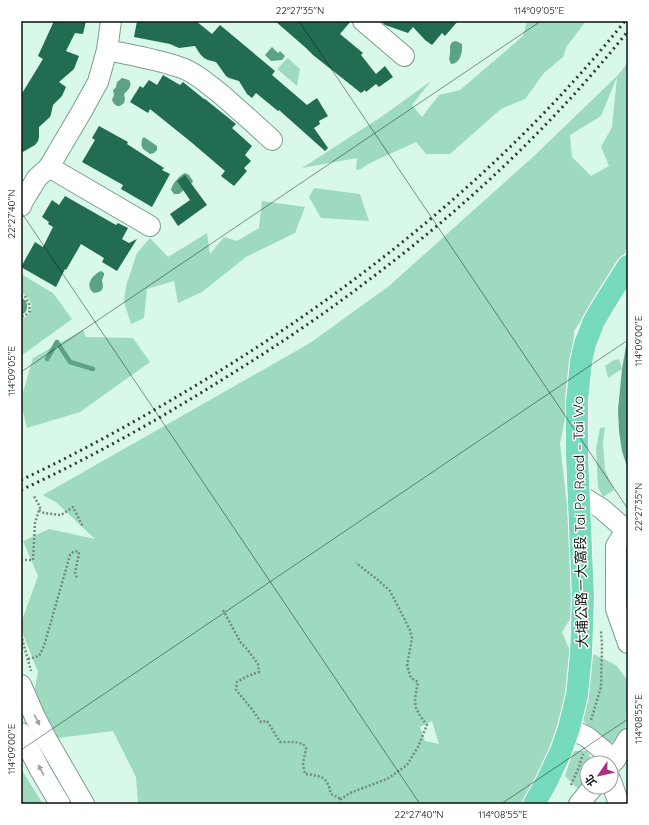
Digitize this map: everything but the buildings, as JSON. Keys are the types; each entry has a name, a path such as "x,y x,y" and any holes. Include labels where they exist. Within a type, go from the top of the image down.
{"main road":[{"name":"大埔公路－大窩段 Tai Po Road – Tai Wo","path":"534,804 561,751 569,728 577,694 581,655 583,597 577,401 581,362 585,344 594,321 628,266"}],"street":[{"path":"21,206 37,178 49,167 98,82 107,50 111,21"},
{"path":"363,21 404,56"},
{"path":"107,50 143,57 180,67 196,75 210,85 272,140"},
{"path":"21,216 32,207 46,184 49,167"},
{"path":"49,167 150,226"},
{"path":"579,500 586,499 602,508 627,530 616,546 616,609 628,643"},
{"path":"21,685 35,717 84,804"},
{"path":"569,728 587,737 606,755"},
{"path":"21,733 60,804"},
{"path":"618,755 628,739"}],"path":[{"path":"21,296 25,296 29,304 30,311 21,317"},
{"path":"21,560 33,560 35,523 40,507 34,496"},
{"path":"39,510 44,513 61,515 73,506 83,527"},
{"path":"28,659 39,656 44,646 70,555 73,552 78,552 79,554 75,574 77,578"},
{"path":"340,804 341,799 350,793 387,779 407,765 418,747 427,725 418,714 414,703 418,682 411,678 407,666 412,638 410,630 390,591 356,563"},
{"path":"223,610 241,643 258,664 259,672 237,682 236,690 261,722 267,721 280,742 296,742 303,744 306,748 303,764 305,774 315,775 325,779 331,794 341,799"},
{"path":"574,796 579,767 584,751"}],"shaded area":[{"path":"527,21 586,21 567,46 563,57 544,73 525,99 501,109 450,154 426,154 416,142 368,164 361,169 356,170 357,158 302,168 384,115 431,81 412,105 422,117 439,95 460,90 523,36"},
{"path":"456,41 462,44 462,50 459,60 451,64 449,59 450,46 452,42"},
{"path":"272,47 278,53 280,51 285,56 282,60 271,61 265,55"},
{"path":"288,58 300,69 297,86 277,69"},
{"path":"628,62 628,243 623,259 574,331 572,382 560,444 573,558 574,613 562,632 570,651 587,651 616,665 628,681 625,731 609,745 596,737 565,696 557,744 528,804 138,804 136,777 113,731 58,738 46,730 34,693 38,672 21,629 21,623 38,576 23,541 49,529 95,539 57,503 43,495 310,343 389,286 534,156 618,75","holes":["617,77 612,127 601,147 609,166 591,176 572,157 570,135 601,116","432,721 439,744 425,741 420,727"]},
{"path":"122,78 129,80 130,86 124,94 124,103 117,106 112,100 114,95 113,90 116,87 117,82"},
{"path":"144,137 157,146 157,150 154,153 150,154 143,148 142,139"},
{"path":"185,173 189,175 193,181 192,183 179,194 174,194 171,190 173,185 178,178"},
{"path":"314,188 360,194 369,221 321,218 309,197"},
{"path":"262,201 305,207 295,233 246,257 202,292 178,303 174,281 147,289 144,318 131,324 124,302 126,286 137,253 150,238 168,257 207,233 210,254 224,237 237,241 259,228"},
{"path":"101,271 104,273 102,290 94,293 89,284 92,278"},
{"path":"21,274 53,293 72,319 21,356 21,319 29,314 32,306 29,299 21,293"},
{"path":"21,297 26,301 27,307 26,311 21,315"},
{"path":"83,330 86,337 133,338 150,362 80,412 27,428 21,399 33,358"},
{"path":"628,335 628,470 622,451 618,410 622,369"},
{"path":"619,359 622,369 608,378 605,366 614,360"},
{"path":"605,427 603,442 605,470 614,490 603,497 598,487 596,448 600,428"},
{"path":"573,751 587,751 589,755 579,755 579,787 577,788 565,776"},
{"path":"21,769 43,804 21,804"}],"waterway":[{"path":"47,359 57,342 70,362 93,369"}],"railway":[{"path":"21,480 118,430 213,375 327,300 381,259 434,216 534,123 581,73 625,21"},
{"path":"21,490 97,452 172,410 278,344 352,293 440,223 507,163 570,99 628,31"}]}
